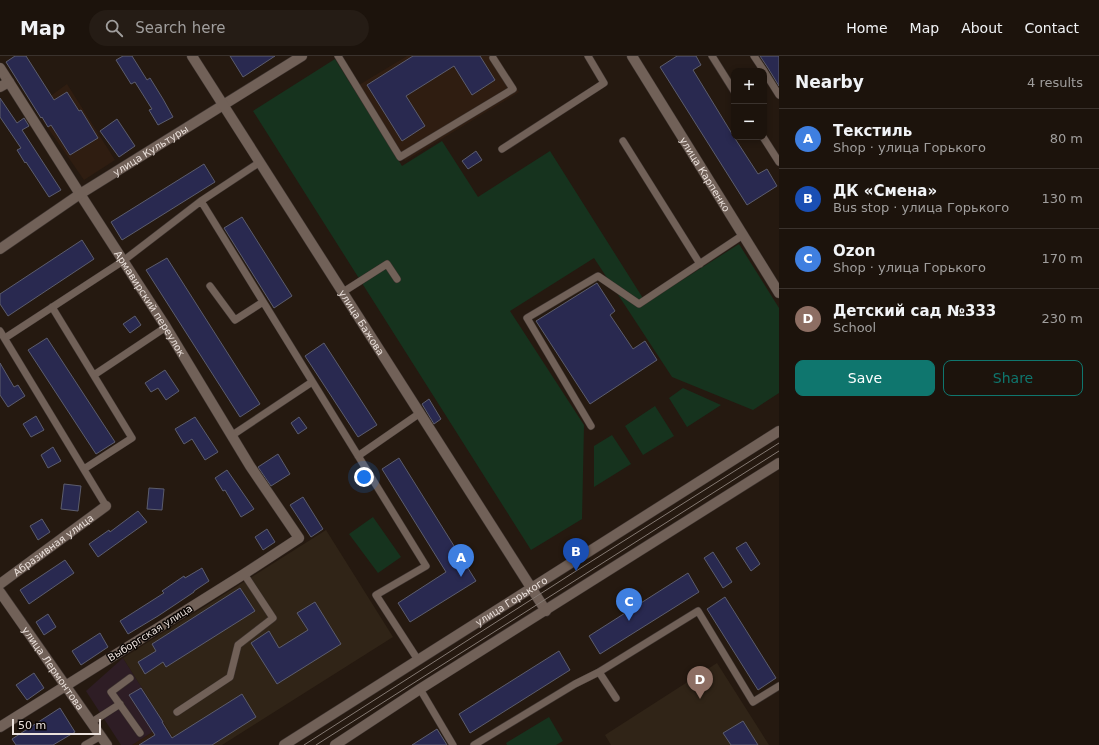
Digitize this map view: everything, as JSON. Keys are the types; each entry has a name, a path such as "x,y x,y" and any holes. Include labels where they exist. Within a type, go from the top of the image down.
{"street":[{"name":"улица Бажова","path":"192,56 546,611"},
{"name":"улица Культуры","path":"0,249 80,194 302,56"},
{"name":"улица Карпенко","path":"632,56 779,293"},
{"name":"Армавирский переулок","path":"0,68 4,85 80,194 166,327 250,466 299,538"},
{"name":"улица Горького","path":"284,745 779,431"},
{"path":"335,745 779,463"},
{"name":"Абразивная улица","path":"0,584 106,506"},
{"name":"Выборгская улица","path":"0,727 299,538"},
{"name":"улица Лермонтова","path":"0,592 107,745"}],"lane":[{"path":"338,56 400,157 513,89 493,58"},
{"path":"502,149 604,83 588,56"},
{"path":"712,56 731,86"},
{"path":"754,56 762,68"},
{"path":"767,76 779,95"},
{"path":"765,140 779,162"},
{"path":"623,141 700,264"},
{"path":"4,338 123,261 201,201 260,162"},
{"path":"201,201 426,566 376,595 418,660"},
{"path":"591,426 527,318 598,276 638,304 743,235"},
{"path":"343,292 387,264 397,279"},
{"path":"210,286 235,320 263,302"},
{"path":"52,307 132,438 84,469"},
{"path":"94,375 166,327"},
{"path":"0,331 106,506"},
{"path":"231,436 312,382"},
{"path":"358,456 420,413"},
{"path":"177,712 230,677 238,645 273,618 244,574"},
{"path":"474,745 575,684 599,672 698,611 753,702 779,686"},
{"path":"599,672 616,698"},
{"path":"130,678 111,692 140,732"},
{"path":"420,690 452,745"},
{"path":"92,722 120,704"},
{"path":"85,745 101,736"}],"shaded area":[{"path":"407,56 497,56 519,92 405,161 359,85"},
{"path":"67,84 115,160 84,180 34,108"},
{"path":"326,530 393,637 222,745 178,745 123,658"},
{"path":"123,658 165,724 132,745 121,745 86,691"},
{"path":"717,663 769,745 611,745 605,735"},
{"path":"165,724 178,745 132,745"}],"green space":[{"path":"335,59 402,166 442,141 478,197 550,151 646,303 739,244 779,308 779,393 753,410 672,377 594,258 510,311 584,425 582,519 531,550 253,111"},
{"path":"683,388 721,405 687,427 669,398"},
{"path":"655,406 674,436 643,455 625,426"},
{"path":"612,435 631,464 594,487 594,446"},
{"path":"373,517 401,557 378,573 349,534"},
{"path":"549,717 563,741 556,745 507,745 506,743"}],"building":[{"path":"15,56 26,56 54,100 67,92 79,111 81,110 98,138 70,155 51,125 48,127 42,117 41,118 6,62"},
{"path":"123,56 132,56 147,80 150,78 173,117 158,125 149,110 152,109 135,82 131,84 116,60"},
{"path":"230,56 275,56 243,77"},
{"path":"413,56 480,56 495,80 472,95 454,66 406,96 425,126 402,141 367,85"},
{"path":"677,56 696,56 701,65 693,70 731,132 731,140 736,140 758,174 767,169 777,186 747,205 660,67"},
{"path":"760,56 779,56 779,86 768,68"},
{"path":"0,98 17,123 24,118 29,126 22,130 61,190 49,197 17,150 21,148 0,117"},
{"path":"117,119 135,146 119,157 100,131"},
{"path":"476,151 482,160 468,169 462,161"},
{"path":"204,164 215,182 122,240 111,222"},
{"path":"242,217 292,296 274,308 224,228"},
{"path":"82,240 94,259 8,316 0,304 0,294"},
{"path":"167,258 260,404 240,417 146,270"},
{"path":"597,283 615,311 610,315 633,349 645,341 657,360 590,404 536,321"},
{"path":"135,316 141,325 130,333 123,324"},
{"path":"47,338 115,442 96,454 28,350"},
{"path":"324,343 377,425 358,437 305,356"},
{"path":"0,363 14,387 18,385 25,396 8,407 0,395"},
{"path":"165,370 179,391 166,400 158,388 151,392 145,383"},
{"path":"429,399 441,419 434,424 422,404"},
{"path":"36,416 44,430 31,437 23,424"},
{"path":"195,417 218,452 205,460 192,439 184,444 175,429"},
{"path":"299,417 307,428 298,434 291,423"},
{"path":"53,447 61,461 48,468 41,455"},
{"path":"278,454 290,474 271,486 258,467"},
{"path":"399,458 476,581 410,622 398,603 446,572 382,469"},
{"path":"227,470 254,509 241,517 225,490 223,491 215,478"},
{"path":"64,484 81,486 78,511 61,509"},
{"path":"149,488 164,489 162,510 147,509"},
{"path":"303,497 323,529 311,537 290,505"},
{"path":"138,511 147,522 98,557 89,544 109,530 110,532"},
{"path":"42,519 50,532 38,540 30,526"},
{"path":"267,529 275,542 263,550 255,537"},
{"path":"746,542 760,564 751,571 736,548"},
{"path":"713,552 732,582 723,588 704,558"},
{"path":"65,560 74,573 29,604 20,590"},
{"path":"202,568 209,581 158,616 128,634 120,621 164,593 162,591 184,576 185,578"},
{"path":"688,573 699,592 600,654 589,636"},
{"path":"240,588 255,611 166,667 163,662 145,674 138,662 156,651 152,644"},
{"path":"725,597 776,678 758,690 707,609"},
{"path":"315,602 341,644 277,684 251,643 269,631 279,648 308,630 297,613"},
{"path":"48,614 56,627 44,635 36,622"},
{"path":"100,633 108,647 81,665 72,651"},
{"path":"559,651 570,670 470,733 459,714"},
{"path":"34,673 44,688 27,700 16,685"},
{"path":"141,688 172,738 242,694 256,717 212,745 139,745 155,735 129,695"},
{"path":"60,708 75,732 53,745 16,745 12,739"},
{"path":"743,721 758,745 731,745 723,733"},
{"path":"437,729 447,745 412,745"}],"tram line":[{"path":"304,745 779,443"},
{"path":"316,745 779,451"}],"place":[{"name":"ДК «Смена»","path":"576,571"},
{"name":"Текстиль","path":"461,577"},
{"name":"Ozon","path":"629,621"},
{"name":"Детский сад №333","path":"700,699"}]}
